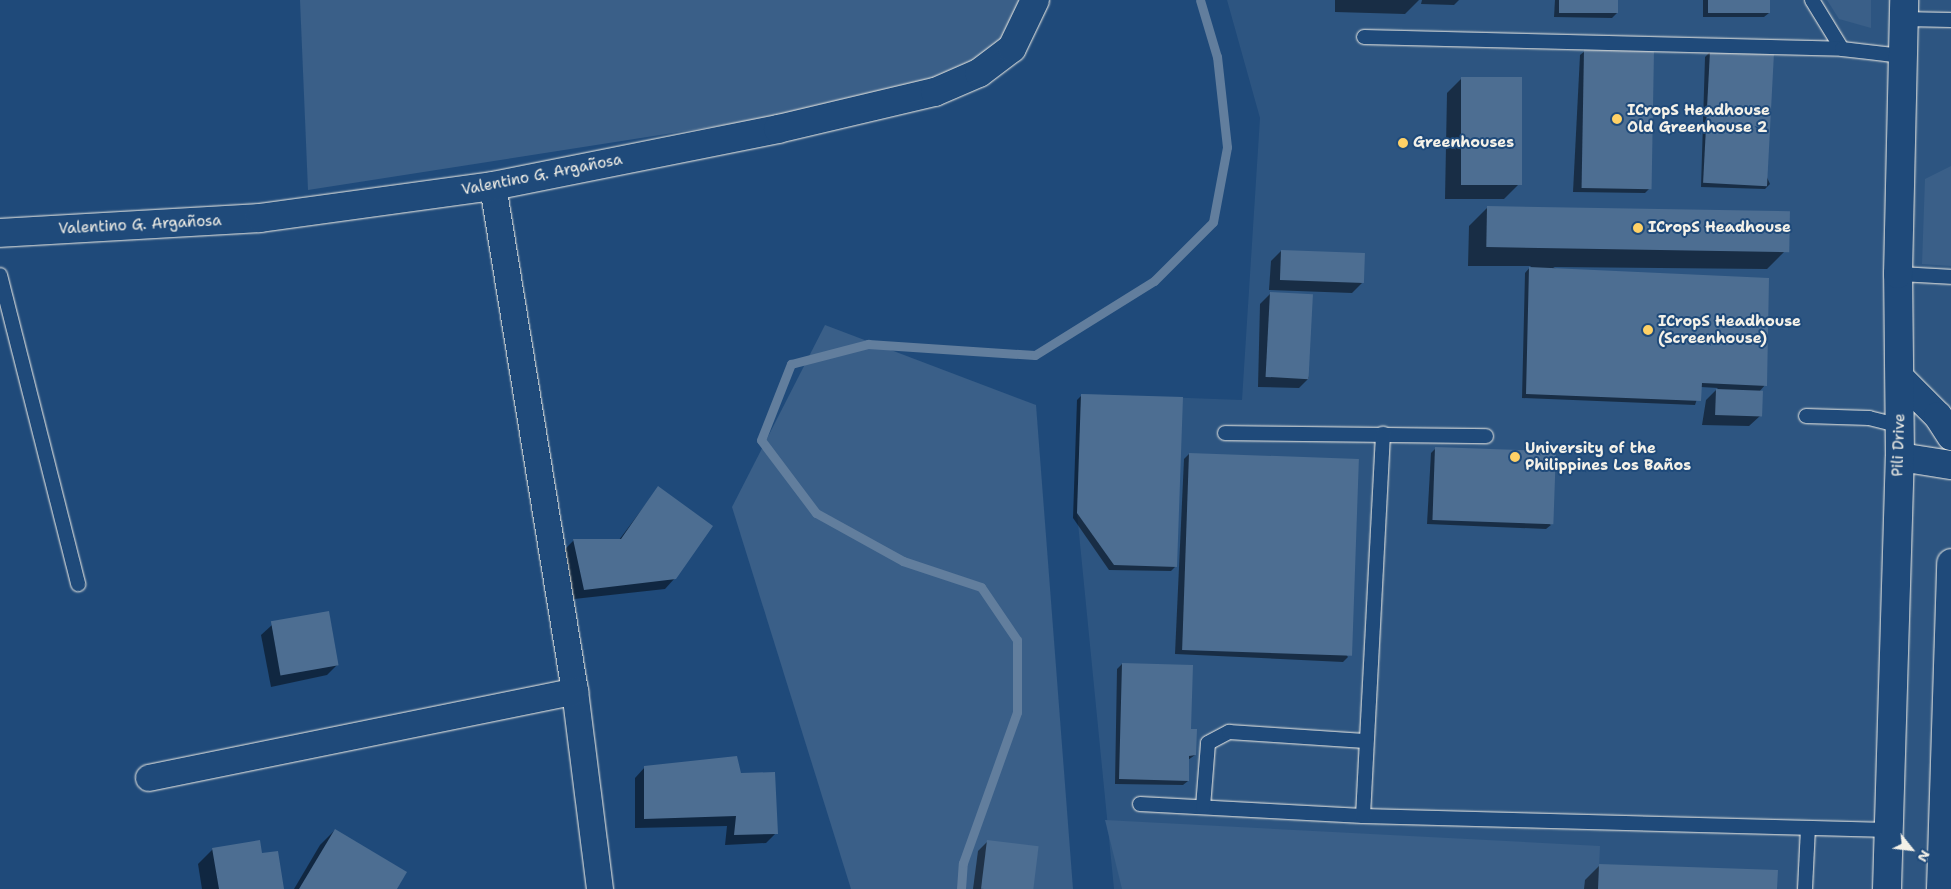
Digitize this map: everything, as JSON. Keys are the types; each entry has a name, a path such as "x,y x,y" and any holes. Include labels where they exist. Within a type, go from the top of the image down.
{"street":[{"name":"Valentino G. Argañosa","path":"0,233 260,218 493,186 935,92 979,73 1012,48 1035,0"},
{"name":"Pili Drive","path":"1887,889 1900,457 1898,274 1904,9"},
{"path":"493,186 575,690 600,889"},
{"path":"1900,378 1938,416 1951,436"},
{"path":"1900,457 1951,465"},
{"path":"1941,889 1951,563"},
{"path":"149,778 575,690"}],"lane":[{"path":"1812,0 1842,49"},
{"path":"1904,9 1951,20"},
{"path":"1364,37 1842,49 1902,56"},
{"path":"1898,274 1951,277"},
{"path":"0,276 78,584"},
{"path":"1806,416 1869,418 1900,426"},
{"path":"1225,433 1486,436"},
{"path":"1363,816 1365,741 1383,434"},
{"path":"1203,807 1208,743 1229,732 1365,741"},
{"path":"1140,804 1363,816 1888,830"},
{"path":"1805,889 1808,828"}],"shaded area":[{"path":"300,0 1027,0 989,64 884,100 308,190"},
{"name":"University of the Philippines Los Baños","path":"1227,0 1951,0 1951,889 1114,889 1077,513 1081,394 1242,400 1260,118"},
{"path":"1827,0 1871,0 1871,28 1839,19"},
{"path":"1951,166 1951,266 1922,264 1925,179"},
{"path":"825,325 1036,405 1073,889 851,889 732,507"},
{"path":"1105,820 1600,846 1598,889 1122,889"}],"building":[{"path":"1559,0 1618,0 1618,13 1559,13"},
{"path":"1708,0 1770,0 1770,13 1708,13"},
{"name":"ICropS Headhouse Old Greenhouse 2","path":"1584,49 1654,50 1652,189 1582,188"},
{"path":"1710,51 1774,54 1767,186 1703,183"},
{"path":"1461,77 1522,77 1522,185 1461,185"},
{"name":"ICropS Headhouse","path":"1487,206 1790,211 1789,252 1486,247"},
{"path":"1281,250 1365,253 1364,283 1280,280"},
{"name":"ICropS Headhouse (Screenhouse)","path":"1529,267 1769,278 1767,386 1702,383 1701,401 1526,394"},
{"path":"1270,292 1313,294 1308,379 1266,377"},
{"path":"1716,389 1763,391 1762,417 1715,415"},
{"path":"1081,394 1183,397 1177,567 1114,565 1077,513"},
{"path":"1435,447 1556,451 1553,524 1432,520"},
{"path":"1189,453 1359,459 1352,656 1182,650"},
{"path":"658,486 713,526 676,579 584,590 573,539 621,539"},
{"path":"329,611 339,665 280,675 271,621"},
{"path":"1122,663 1193,665 1191,729 1197,729 1196,755 1189,756 1189,781 1119,779"},
{"path":"737,756 741,773 775,772 778,834 734,835 736,816 644,819 644,766"},
{"path":"335,829 407,872 397,889 299,889"},
{"path":"260,840 262,853 278,851 284,889 219,889 212,848"},
{"path":"987,840 1039,846 1033,889 981,889"},
{"path":"1599,864 1778,870 1777,889 1598,889"}],"waterway":[{"path":"961,889 963,863 1017,712 1017,640 981,587 903,561 816,513 761,440 791,364 868,344 1035,355 1154,281 1213,222 1227,147 1217,57 1200,0"}],"place":[{"name":"ICropS Headhouse Old Greenhouse 2","path":"1617,119"},
{"name":"Greenhouses","path":"1403,143"},
{"name":"ICropS Headhouse","path":"1638,228"},
{"name":"ICropS Headhouse (Screenhouse)","path":"1648,330"},
{"name":"University of the Philippines Los Baños","path":"1515,457"}]}
